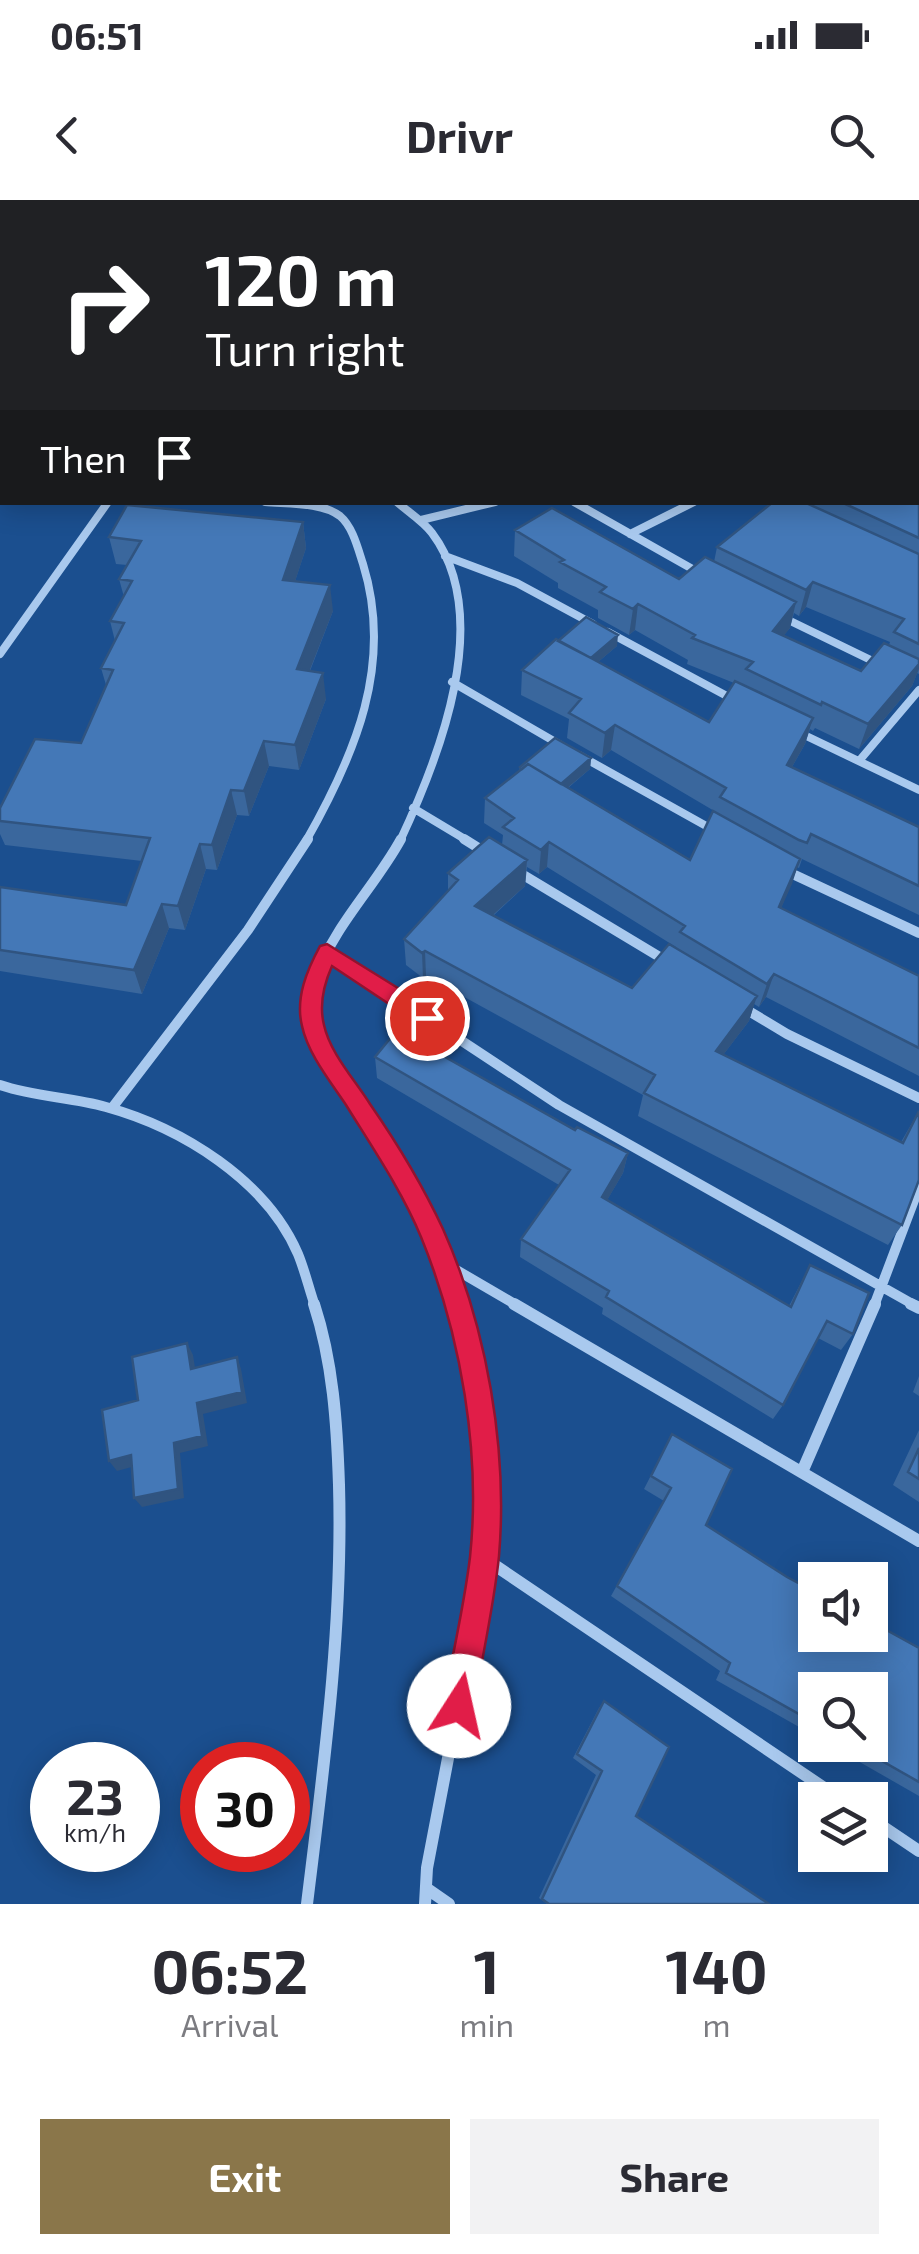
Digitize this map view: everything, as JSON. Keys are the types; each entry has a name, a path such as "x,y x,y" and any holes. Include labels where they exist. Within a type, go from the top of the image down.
{"street":[{"path":"0,654 106,505"},
{"path":"112,1108 204,988 314,832 351,758 371,694 378,651 373,596 350,525 341,514 290,505"},
{"path":"401,505 433,532 445,556 462,613 452,682 446,715 413,808 367,896 327,952 312,986 313,1026 329,1060 381,1140 432,1233 478,1397 488,1490 484,1558 426,1896 449,1904"},
{"path":"421,520 482,505"},
{"path":"579,505 707,578"},
{"path":"630,534 688,505"},
{"path":"445,556 518,583 752,710"},
{"path":"773,612 889,668"},
{"path":"452,682 734,842"},
{"path":"859,761 919,690"},
{"path":"788,727 919,790"},
{"path":"413,808 685,973"},
{"path":"770,862 919,932"},
{"path":"327,952 560,1105 919,1308"},
{"path":"736,1004 787,1034 919,1098"},
{"path":"0,1085 18,1092 112,1108 206,1155 255,1191 287,1231 311,1277 329,1355 340,1484 338,1613 307,1904"},
{"path":"802,1472 882,1288 919,1187"},
{"path":"441,1261 919,1540"},
{"path":"484,1558 815,1782"},
{"path":"888,1830 919,1852"}],"building":[{"path":"127,505 303,522 283,580 330,585 297,669 323,673 295,745 264,741 244,791 231,790 212,845 200,844 178,906 162,904 134,970 0,950 0,887 126,905 150,838 0,821 0,808 35,739 81,743 113,670 101,668 124,623 110,621 132,581 119,579 141,541 109,537"},
{"path":"769,505 811,505 919,554 919,644 894,632 904,619 813,582 806,590 717,547"},
{"path":"848,505 919,505 919,538"},
{"path":"552,508 679,579 705,557 796,602 773,631 861,671 884,643 919,659 919,664 868,724 822,702 821,705 746,669 753,662 692,638 695,635 638,604 633,609 600,592 606,587 560,562 564,560 515,530"},
{"path":"586,617 618,635 591,658 558,641"},
{"path":"556,639 709,722 735,681 813,718 787,765 919,827 919,886 811,834 807,843 799,840 720,797 726,788 615,725 605,733 569,713 581,699 522,670"},
{"path":"555,738 591,758 561,784 528,764 520,767"},
{"path":"528,764 690,860 713,811 800,859 779,907 919,976 919,1048 774,974 767,984 680,932 685,926 549,842 541,850 503,827 514,818 485,798"},
{"path":"489,837 527,860 475,906 632,988 669,944 757,996 716,1051 903,1143 919,1111 919,1180 902,1225 644,1093 655,1075 425,951 422,953 404,939 458,880 448,873"},
{"path":"397,1030 575,1130 577,1127 628,1153 602,1197 791,1307 810,1265 869,1293 853,1334 827,1321 783,1405 606,1297 609,1291 521,1239 570,1170 375,1057"},
{"path":"187,1343 191,1369 237,1357 242,1392 197,1403 202,1436 174,1443 178,1489 134,1498 131,1455 109,1461 102,1410 138,1400 132,1357"},
{"path":"672,1434 732,1469 706,1525 798,1583 798,1652 888,1652 888,1631 919,1648 919,1782 884,1762 888,1762 888,1672 798,1672 798,1713 726,1673 730,1663 617,1586 671,1488 651,1476"},
{"path":"919,1448 919,1479 908,1472"},
{"path":"604,1701 669,1747 636,1816 769,1904 549,1904 542,1899 602,1771 577,1754"}],"route":[{"path":"427,1018 327,952 312,986 313,1026 329,1060 381,1140 432,1233 457,1308 478,1397 488,1490 484,1558 459,1706"}]}
